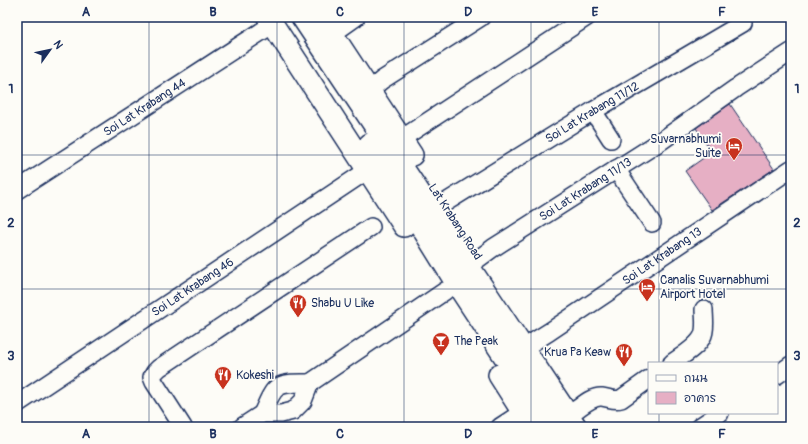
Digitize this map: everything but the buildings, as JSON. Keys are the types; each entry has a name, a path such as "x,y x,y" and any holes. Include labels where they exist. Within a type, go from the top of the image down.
{"main road":[{"path":"302,17 576,418"},
{"path":"276,19 368,170 528,419"},
{"path":"276,19 373,149 480,321 551,427"},
{"name":"Lat Krabang Road","path":"326,25 370,90 533,342 576,418 588,427"}],"street":[{"path":"326,25 356,17"},
{"path":"370,90 382,80 481,17"},
{"path":"401,139 587,17"},
{"name":"Soi Lat Krabang 44","path":"17,190 276,19"},
{"name":"Soi Lat Krabang 11/12","path":"443,204 593,111 743,23"},
{"name":"Soi Lat Krabang 11/13","path":"478,259 616,169 661,142 736,88 790,56"},
{"path":"593,111 611,139"},
{"path":"616,169 652,223"},
{"name":"Soi Lat Krabang 13","path":"533,342 791,169"},
{"name":"Soi Lat Krabang 46","path":"17,404 368,170"},
{"path":"183,427 154,382 152,377 155,372 371,227"},
{"path":"242,427 262,414 270,397 278,387 291,383 310,383 445,291"},
{"path":"673,362 694,348 703,335 705,325 704,309"},
{"path":"778,374 791,365"},
{"path":"576,418 590,401 602,397 617,400 648,380"},
{"path":"262,414 281,414 294,411 303,401 310,383"},
{"path":"699,427 718,414"},
{"path":"500,427 528,419"}],"place":[{"name":"Suvarnabhumi Suite","path":"734,161"},
{"name":"Canalis Suvarnabhumi Airport Hotel","path":"647,302"},
{"name":"Shabu U Like","path":"298,318"},
{"name":"The Peak","path":"441,356"},
{"name":"Krua Pa Keaw","path":"624,367"},
{"name":"Kokeshi","path":"223,390"}]}
